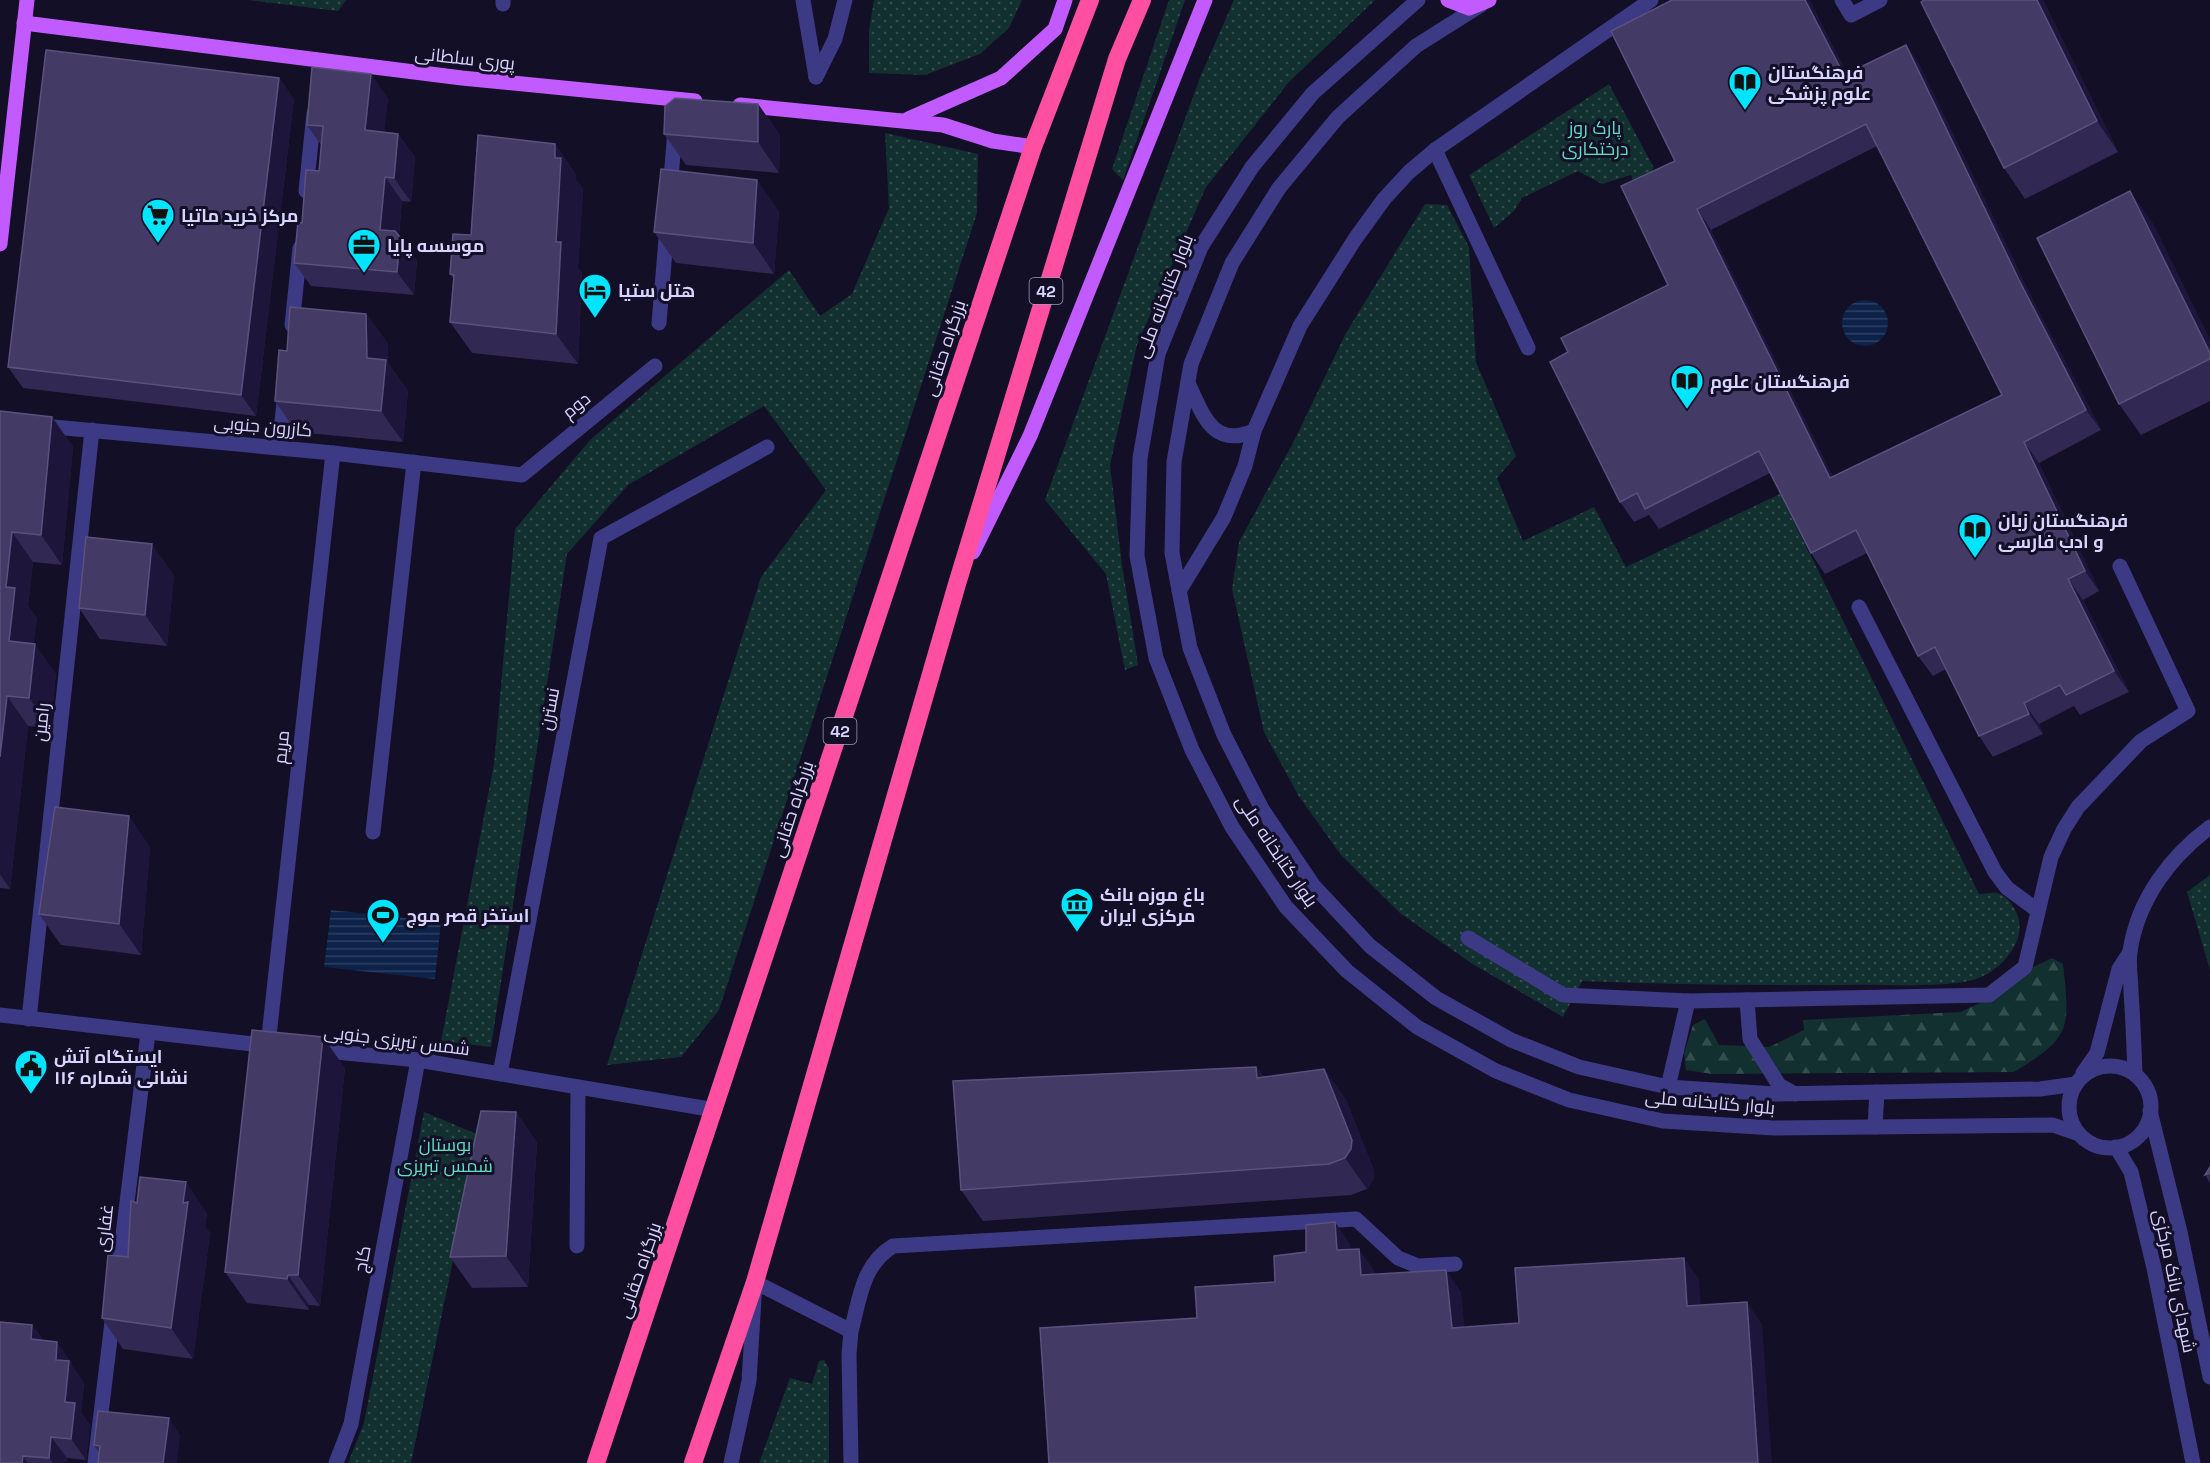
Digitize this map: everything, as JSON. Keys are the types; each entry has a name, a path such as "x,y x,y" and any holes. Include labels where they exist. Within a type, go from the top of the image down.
{"highway":[{"name":"بزرگراه حقانی","path":"596,1463 1033,147 1090,0"},
{"name":"42","path":"693,1463 755,1282 957,584 1117,58 1142,0"}],"main road":[{"path":"0,244 27,0"},
{"path":"902,121 938,108 1001,78 1055,29 1065,0"},
{"path":"957,584 1030,436 1205,0"},
{"path":"1448,0 1469,8 1488,0"},
{"name":"پوری سلطانی","path":"24,23 320,66 943,125 993,141 1033,147"}],"street":[{"path":"803,0 816,77 835,39 845,0"},
{"name":"بلوار کتابخانه ملی","path":"1418,0 1313,93 1252,167 1201,247 1158,354 1140,458 1137,556 1156,658 1192,750 1232,827 1286,907 1347,971 1417,1027 1496,1071 1569,1100 1663,1121 1774,1128 2053,1125 2079,1134"},
{"name":"بلوار کتابخانه ملی","path":"1488,0 1416,46 1338,117 1280,188 1232,263 1191,363 1174,462 1172,553 1190,648 1224,735 1262,809 1313,885 1370,946 1436,998 1511,1040 1579,1067 1668,1087 1795,1094 2040,1089 2078,1081"},
{"path":"1179,591 1224,517 1245,466 1254,431 1300,326 1355,239 1384,199 1410,172 1436,150 1651,0"},
{"path":"1842,0 1851,15 1880,0"},
{"path":"305,201 316,95"},
{"path":"659,323 678,99"},
{"path":"1436,150 1528,348"},
{"path":"290,342 302,236"},
{"name":"دوم","path":"522,475 655,366"},
{"path":"279,447 287,377"},
{"path":"1188,382 1204,418 1214,429 1225,436 1238,438 1254,431"},
{"name":"کازرون جنوبی","path":"0,422 279,447 522,475"},
{"name":"رامین","path":"29,1018 92,430"},
{"name":"نسترن","path":"500,1074 601,538 767,447"},
{"name":"مریم","path":"268,1045 333,453"},
{"path":"373,832 414,462"},
{"path":"1468,938 1563,995 1688,1002 1989,995 2025,967 2051,857 2078,807 2141,741 2188,711 2120,566"},
{"path":"1859,608 1995,872 2007,888 2037,910"},
{"path":"2130,951 2135,1074 2147,1091 2150,1111 2147,1124 2139,1135 2116,1147 2102,1147 2079,1134 2072,1122 2069,1110 2070,1096 2097,1053 2119,969 2130,951 2149,894 2184,846 2210,826"},
{"path":"1747,1000 1750,1039 1779,1085 1795,1094"},
{"path":"1668,1087 1688,1002"},
{"name":"شمس تبریزی جنوبی","path":"0,1015 148,1033 418,1060 715,1110"},
{"name":"غفارى","path":"95,1463 148,1033"},
{"name":"کاج","path":"336,1463 351,1424 418,1060"},
{"path":"2078,1081 2101,1066 2113,1066 2135,1074"},
{"path":"577,1246 578,1087"},
{"path":"1875,1127 1877,1092"},
{"name":"شهدای بانک مرکزی","path":"2150,1111 2180,1232 2210,1377"},
{"name":"شهدای بانک مرکزی","path":"2116,1147 2131,1172 2154,1268 2193,1463"},
{"path":"850,1463 849,1354 851,1331 867,1271 880,1254 893,1246 1356,1219 1398,1258 1418,1266 1455,1264"},
{"path":"731,1463 749,1381 755,1282 851,1331"}],"green space":[{"path":"248,0 346,0 338,11"},
{"path":"874,0 1022,0 1009,28 980,54 925,75 869,73 869,30"},
{"path":"1169,0 1185,0 1123,180 1112,169"},
{"path":"1234,0 1375,0 1289,82 1206,187 1137,345 1110,465 1122,565 1138,665 1125,670 1106,574 1045,500 1201,75"},
{"name":"پارک روز درختکاری","path":"1609,84 1654,168 1636,189 1631,175 1602,184 1578,171 1522,198 1514,211 1494,228 1469,175"},
{"path":"885,133 978,154 977,213 719,1010 681,1057 607,1065 761,577 826,490 764,406 628,485 567,554 491,1047 441,1041 494,764 515,529 590,440 789,270 820,316 852,294 889,208"},
{"path":"1425,204 1447,205 1469,247 1476,362 1516,456 1497,478 1523,541 1594,507 1626,567 1780,494 1979,894 2000,894 2014,908 2019,919 2016,942 2002,963 1992,971 1969,981 1923,985 1582,981 1563,1017 1471,963 1400,913 1341,855 1298,795 1264,732 1232,589 1239,542 1294,441 1346,333"},
{"path":"2210,875 2210,970 2187,892"},
{"path":"2052,958 2063,964 2066,1018 2063,1029 2057,1040 2047,1050 2014,1072 1712,1074 1686,1070 1684,1053 1693,1025 1705,1019 1719,1045 1769,1047 1804,1030 1803,1020 1960,1012 1985,1001 2031,968"},
{"name":"بوستان شمس تبریزی","path":"424,1112 479,1135 411,1463 348,1463 364,1423"},
{"path":"824,1360 829,1368 829,1463 759,1463 790,1378 812,1384 819,1361"}],"water":[{"path":"1865,300 1881,307 1888,323 1881,339 1865,346 1849,339 1842,323 1849,307"},
{"name":"استخر قصر موج","path":"331,910 441,922 435,979 324,967"}],"building":[{"path":"1672,0 1805,0 1844,75 1906,45 2019,280 2086,410 2024,442 2085,571 2068,579 2114,671 2066,695 2060,685 2024,703 2029,714 1979,736 1935,647 1918,656 1856,530 1811,553 1759,451 1645,509 1637,493 1620,502 1550,362 1568,352 1561,338 1668,285 1621,186 1675,161 1611,31","holes":["1866,124 2002,395 1830,478 1697,209"]},
{"path":"1924,0 2037,0 2097,121 2004,168 1921,2"},
{"name":"مرکز خرید ماتیا","path":"46,50 279,78 241,395 8,367"},
{"path":"312,67 371,74 365,130 398,134 394,178 385,177 380,230 395,231 400,237 397,272 294,263 298,222 302,223 306,170 319,171 323,126 307,125"},
{"path":"675,98 758,104 758,142 664,134 665,106"},
{"path":"478,135 555,144 555,158 561,158 556,242 561,242 556,334 450,322 454,275 450,274 453,234 471,235"},
{"path":"661,169 757,180 753,243 654,232"},
{"path":"2130,191 2210,353 2210,359 2119,404 2037,238"},
{"path":"290,307 366,314 367,358 386,360 381,411 275,401 279,350 287,351"},
{"path":"0,411 52,417 41,535 12,532 6,587 15,588 9,641 35,644 29,698 7,696 0,757"},
{"path":"86,537 152,544 145,615 79,608"},
{"path":"55,807 129,816 119,924 39,914"},
{"path":"252,1030 323,1037 298,1275 288,1275 287,1279 225,1272"},
{"path":"1256,1067 1257,1078 1324,1069 1352,1140 1351,1149 1345,1158 1329,1164 961,1190 953,1081"},
{"path":"481,1111 516,1112 506,1256 450,1257"},
{"path":"140,1177 186,1182 183,1203 188,1202 171,1328 102,1318 108,1255 128,1257 131,1201 137,1203"},
{"path":"1335,1222 1337,1250 1359,1249 1361,1275 1446,1270 1452,1328 1519,1323 1515,1268 1684,1258 1687,1306 1747,1302 1758,1463 1049,1463 1040,1328 1197,1318 1195,1287 1275,1282 1274,1256 1306,1252 1306,1225"},
{"path":"0,1322 32,1325 31,1339 57,1342 56,1360 69,1361 65,1402 75,1403 71,1439 51,1437 49,1458 23,1456 22,1463 0,1463"},
{"path":"98,1411 169,1418 163,1463 98,1463 100,1446 94,1445"}],"place":[{"name":"فرهنگستان علوم پزشکی","path":"1745,111"},
{"name":"مرکز خرید ماتیا","path":"158,244"},
{"name":"موسسه پایا","path":"364,274"},
{"name":"هتل ستیا","path":"595,319"},
{"name":"فرهنگستان علوم","path":"1687,410"},
{"name":"فرهنگستان زبان و ادب فارسی","path":"1975,559"},
{"name":"باغ موزه بانک مرکزی ایران","path":"1077,933"},
{"name":"استخر قصر موج","path":"383,944"},
{"name":"ایستگاه آتش نشانی شماره ۱۱۶","path":"31,1095"}]}
